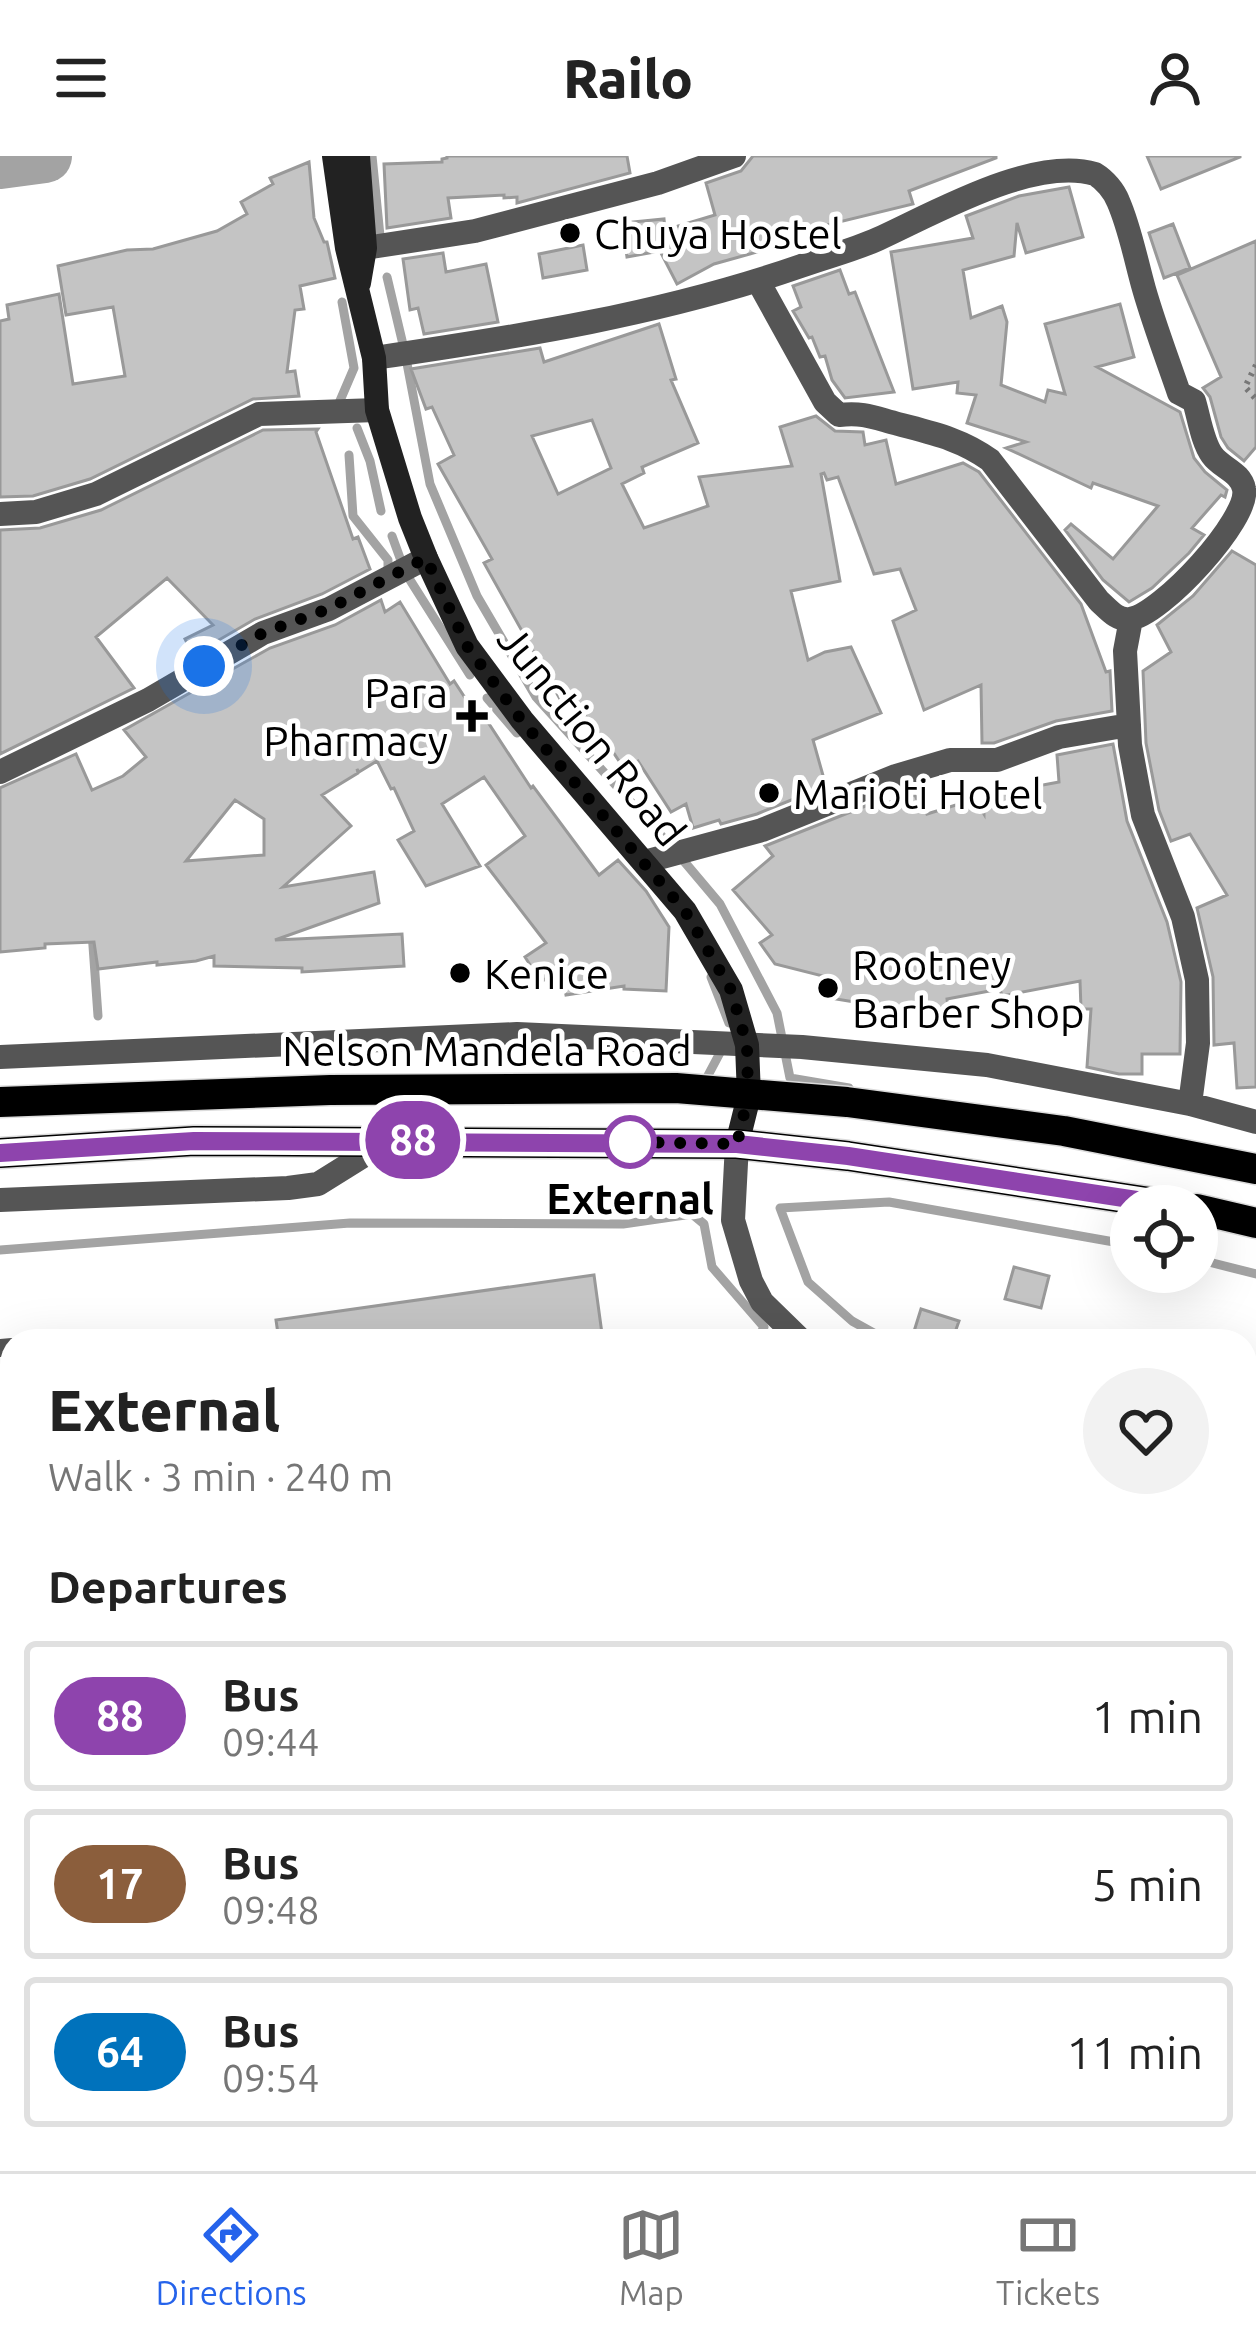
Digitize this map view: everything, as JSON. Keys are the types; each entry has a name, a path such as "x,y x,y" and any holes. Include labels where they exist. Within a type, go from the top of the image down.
{"main road":[{"name":"Junction Road","path":"334,156 346,248 374,358 377,410 426,558 467,646 522,721 685,911 722,975 747,1045 748,1096 737,1144"},
{"name":"Junction Road","path":"356,297 365,248 358,156"},
{"name":"Nelson Mandela Road","path":"0,1102 330,1090 676,1088 847,1102 1064,1131 1256,1169"},
{"path":"0,1153 194,1141 737,1144 1110,1196"},
{"path":"1218,1214 1256,1223"}],"street":[{"path":"365,248 475,231 658,184 734,156"},
{"path":"374,358 514,337 692,301 878,239 956,195 1026,165 1076,164 1093,171 1119,202 1179,393 1194,401 1210,452 1241,480 1245,493 1240,511 1170,595 1131,619 1115,616 990,460 943,435 861,413 839,415 824,402 758,281"},
{"path":"0,514 36,512 97,494 259,414 377,410"},
{"path":"0,772 148,700 263,633 328,609 426,558"},
{"path":"1131,619 1125,650 1130,745 1143,815 1183,917 1197,980 1198,1043 1190,1104"},
{"path":"644,862 762,830 896,776 950,760 997,760 1059,737 1129,725"},
{"path":"0,1057 517,1034 802,1047 987,1066 1190,1104 1256,1122"},
{"path":"0,1199 318,1184 388,1140"},
{"path":"737,1144 733,1220 762,1302 790,1329"}],"path":[{"path":"1256,365 1245,387 1256,399"}],"building":[{"path":"447,156 627,156 630,173 517,203 517,197 504,195 448,198 451,218 387,228 384,164 442,162"},
{"path":"753,156 996,158 909,191 913,204 773,238 775,247 714,264 677,284 660,251 627,257 622,223 664,219 665,230 715,215 706,183 741,171"},
{"path":"1147,156 1240,156 1240,157 1161,189"},
{"path":"309,162 314,218 327,242 335,278 300,286 304,309 295,310 287,372 295,371 299,396 253,399 90,479 33,496 0,497 0,321 9,319 7,305 59,294 73,384 125,376 113,307 66,315 58,266 153,249 217,231 247,214 241,202 273,184 270,178"},
{"path":"1069,187 1083,237 1026,253 1017,223 1014,256 963,270 971,318 1002,306 1007,322 1001,385 1045,402 1048,390 1065,394 1045,324 1120,304 1134,357 1097,367 1180,412 1194,458 1227,490 1192,528 1204,535 1189,553 1152,588 1129,602 1103,580 1065,530 1071,524 1113,559 1158,506 1093,483 1091,488 1006,448 1026,442 967,423 976,395 957,393 958,382 913,389 891,252 973,238 966,216 1019,196"},
{"path":"1173,224 1190,268 1164,278 1149,233"},
{"path":"1256,241 1256,447 1244,461 1221,437 1203,388 1221,377 1177,275"},
{"path":"583,245 587,270 543,278 539,254"},
{"path":"443,253 446,272 486,264 498,322 424,334 418,308 410,310 403,259"},
{"path":"840,270 849,294 855,292 894,392 845,398 832,380 825,356 820,357 793,311 801,307 793,286"},
{"path":"659,324 676,379 671,380 698,443 642,467 644,473 622,484 644,528 708,506 699,477 792,466 780,427 816,416 835,431 863,432 865,445 886,440 896,484 963,463 979,472 1081,604 1106,672 1110,671 1112,711 1056,721 982,743 981,685 924,710 893,621 916,610 900,569 874,574 838,477 827,480 824,473 840,581 791,591 808,660 851,647 881,713 813,740 826,786 757,814 693,828 686,804 671,812 638,761 625,770 611,749 607,751 577,702 565,708 484,563 492,559 438,464 454,455 432,407 426,409 411,369 540,348 544,362","holes":["592,420 611,468 558,494 532,436"]},
{"path":"318,429 353,539 358,537 370,569 322,594 255,619 193,655 185,639 213,625 167,578 96,637 134,688 0,754 0,530 40,528 101,510 263,430"},
{"path":"1232,551 1256,565 1256,1087 1237,1088 1234,1043 1214,1045 1213,977 1197,908 1227,895 1190,834 1171,841 1159,810 1146,743 1143,671 1171,652 1157,625 1193,596"},
{"path":"381,600 385,612 400,602 450,684 454,681 473,710 478,707 531,788 599,875 618,860 646,891 669,927 666,991 624,986 566,995 561,968 541,982 525,957 546,943 486,865 525,836 484,777 442,804 480,866 426,886 398,840 414,831 377,761 357,769 358,773 322,795 351,826 283,887 374,872 379,903 275,940 402,934 404,966 302,972 302,968 214,966 214,956 98,969 94,942 0,952 0,788 76,754 92,790 123,776 146,757 124,730 270,648 335,625","holes":["235,800 264,819 264,855 186,861"]},
{"path":"1113,744 1127,821 1167,922 1181,982 1180,1054 1142,1054 1142,1074 1087,1067 1091,1009 1081,1009 1080,981 1002,996 1000,989 947,999 948,1008 879,1010 879,1006 824,997 827,977 775,964 760,943 772,935 733,890 773,856 765,846 873,803 915,795 918,802 923,800 927,814 975,799 984,814 984,796 1059,782 1057,755"},
{"path":"1014,1267 1049,1276 1041,1308 1005,1299"},
{"path":"594,1275 601,1329 277,1329 276,1320"},
{"path":"921,1309 959,1321 956,1329 915,1329"}],"waterway":[{"path":"0,162 45,156"},
{"path":"372,156 380,236"},
{"path":"387,277 430,484 477,596 536,697 720,904 777,1013 790,1078 849,1088"},
{"path":"339,403 354,368 342,302"},
{"path":"357,428 381,511"},
{"path":"349,455 353,516 388,560 388,575"},
{"path":"392,536 400,558"},
{"path":"410,580 470,675"},
{"path":"487,698 517,733"},
{"path":"92,932 98,1016"},
{"path":"711,977 729,1023"},
{"path":"705,1081 722,1049"},
{"path":"866,1329 808,1282 780,1208 889,1202 1110,1241"},
{"path":"0,1250 350,1223 623,1224 692,1214 704,1224 712,1267 763,1329"},
{"path":"1218,1264 1256,1274"}],"bus line":[{"name":"88","path":"0,1153 194,1141 737,1144 1110,1196"}],"place":[{"name":"Chuya Hostel","path":"570,233"},
{"name":"Para Pharmacy","path":"472,716"},
{"name":"Marioti Hotel","path":"769,793"},
{"name":"Kenice","path":"460,973"},
{"name":"Rootney Barber Shop","path":"828,988"},
{"name":"External","path":"630,1142"}],"route":[{"path":"204,666 263,633 328,609 426,558 467,646 522,721 685,911 731,990 747,1045 748,1096 737,1144 626,1142 630,1142"}]}
